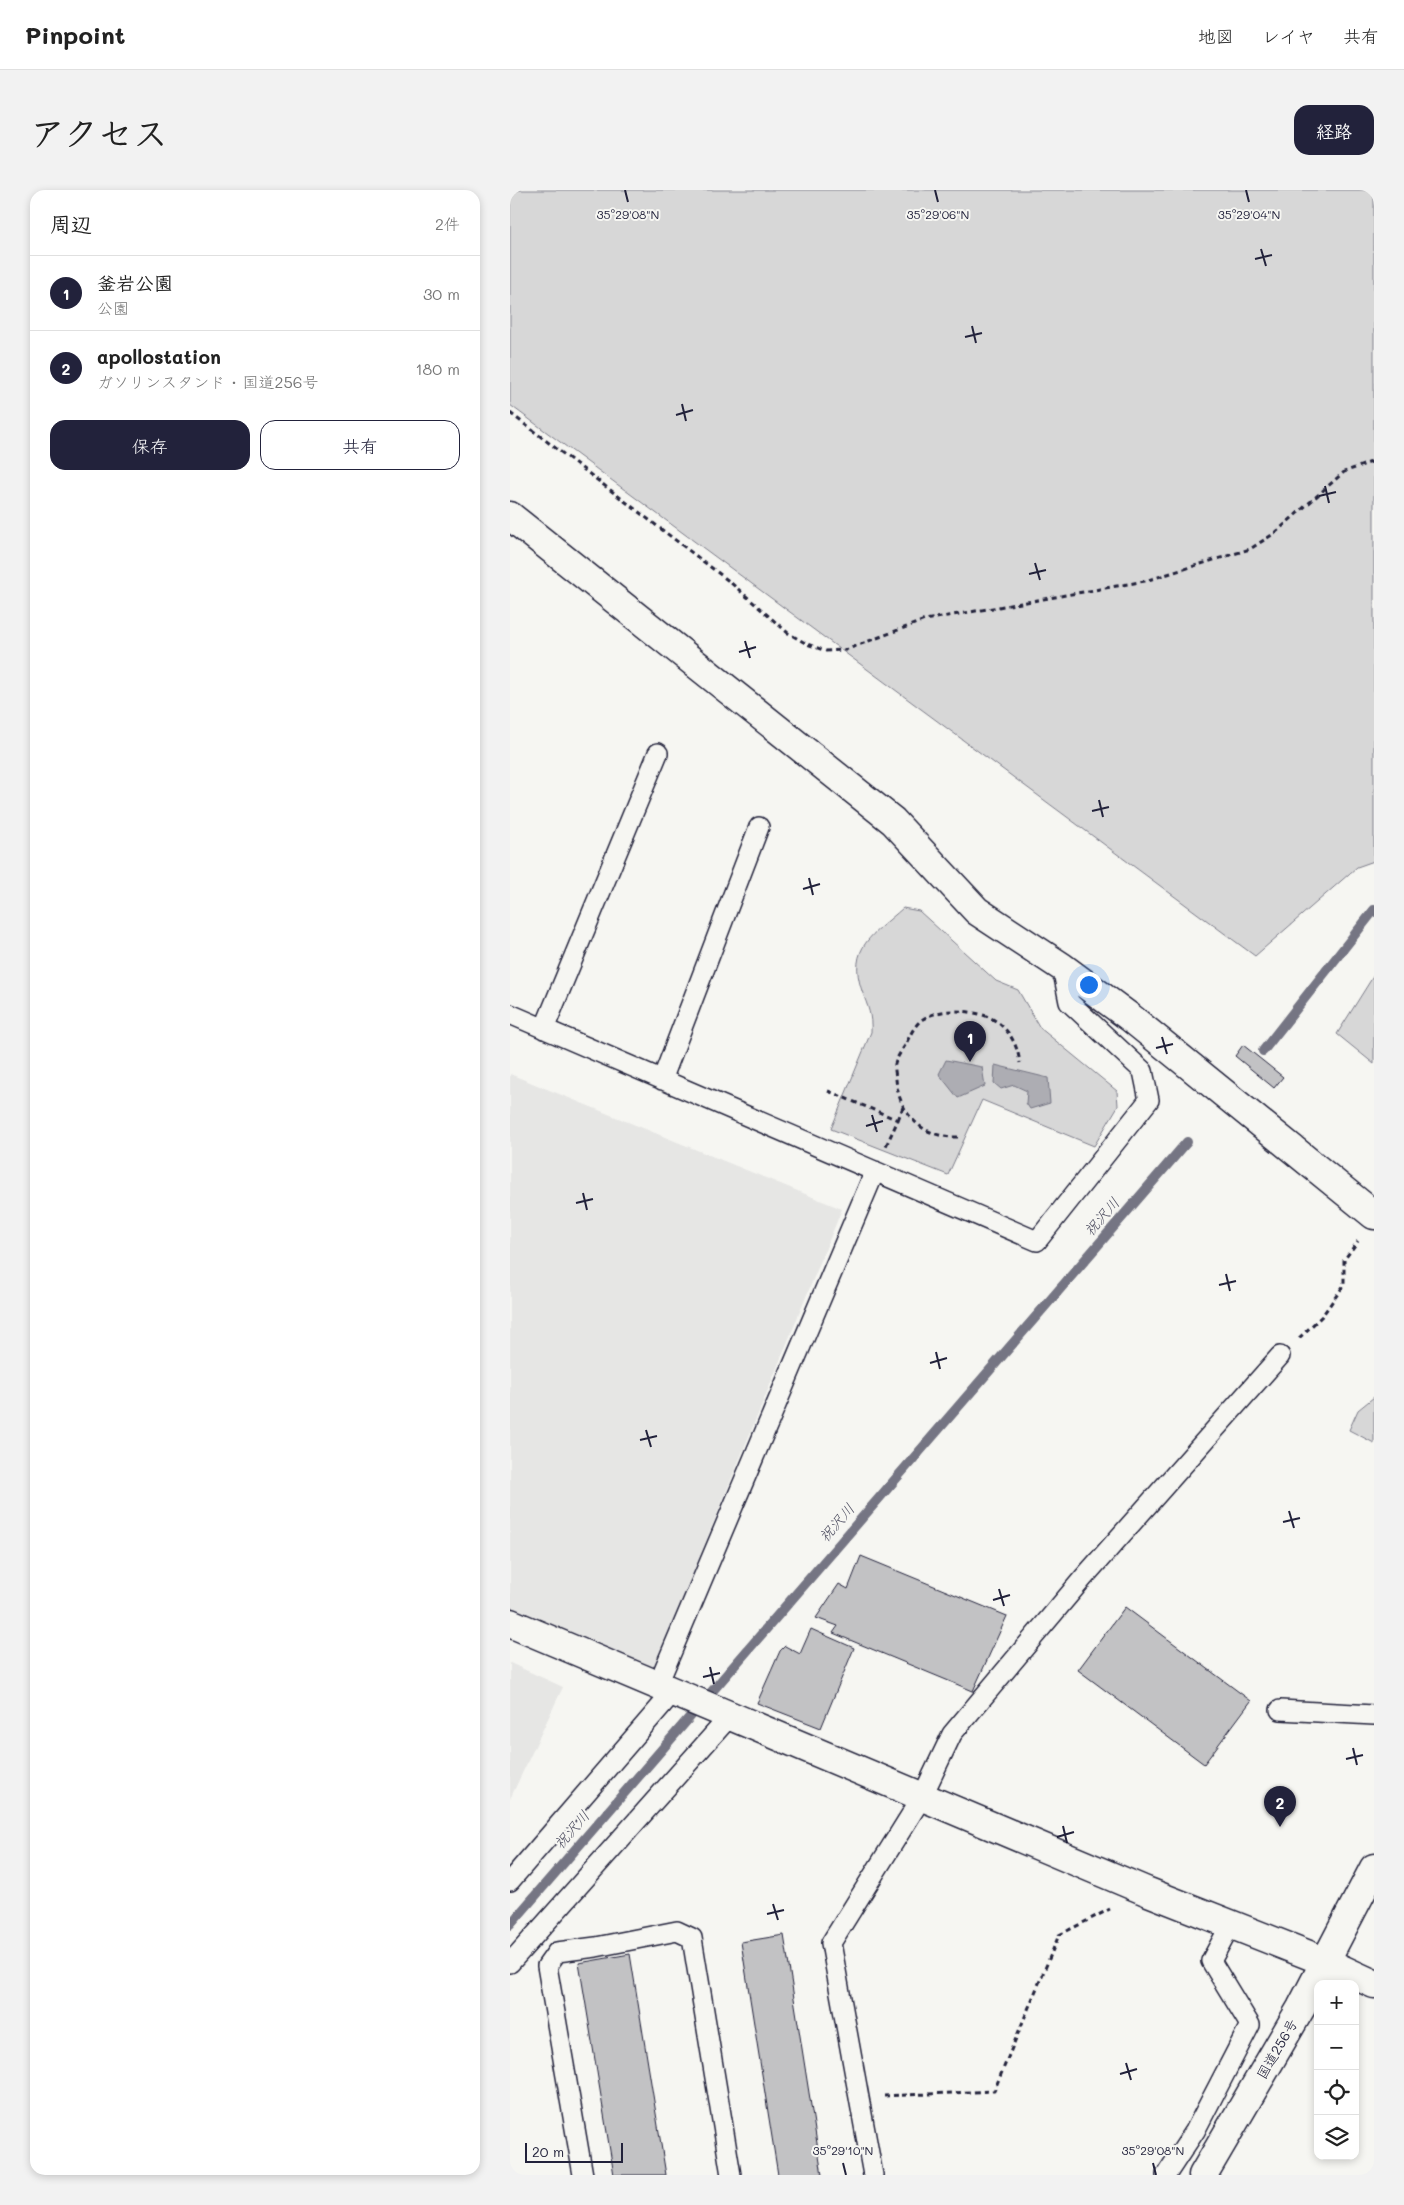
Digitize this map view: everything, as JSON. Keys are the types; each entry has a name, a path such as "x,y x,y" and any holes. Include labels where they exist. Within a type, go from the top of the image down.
{"main road":[{"path":"510,516 893,821 977,911 1062,967 1131,1018 1374,1215"},
{"path":"510,1623 1146,1891 1324,1961 1374,1984"},
{"name":"国道256号","path":"1203,2175 1301,2008 1374,1868"}],"lane":[{"path":"544,1029 658,753"},
{"path":"662,1080 759,826"},
{"path":"510,1014 1037,1241 1149,1100 1143,1071 1069,1002 1062,967"},
{"path":"510,1881 671,1690 875,1171"},
{"path":"873,2175 831,1943 922,1797 952,1734 1084,1577 1280,1356"},
{"path":"1280,1710 1374,1715"},
{"path":"510,1963 727,1713"},
{"path":"1166,2175 1195,2131 1250,2025 1211,1961 1231,1924"},
{"path":"583,2175 547,1966 558,1952 596,1947 677,1931 692,1938 731,2175"}],"path":[{"path":"510,414 722,576 788,633 807,644 826,651 845,650 925,620 1145,581 1250,549 1275,533 1344,472 1374,461"},
{"path":"958,1137 942,1137 924,1130 904,1107 897,1093 895,1065 911,1033 923,1019 946,1012 972,1012 993,1018 1018,1046 1020,1063"},
{"path":"828,1091 898,1120"},
{"path":"875,1171 904,1107"},
{"path":"1280,1356 1322,1316 1344,1285 1344,1260"},
{"path":"859,2097 994,2091 1059,1935 1146,1891"}],"shaded area":[{"path":"510,190 1374,190 1374,861 1357,867 1255,956 510,405"},
{"path":"903,908 919,911 996,981 1018,990 1040,1028 1117,1091 1118,1106 1094,1146 982,1100 948,1175 831,1129 871,1032 869,1011 858,976 860,953 873,935"},
{"path":"1374,975 1374,1064 1337,1034"},
{"path":"946,1060 982,1067 985,1086 958,1098 939,1074"},
{"path":"995,1065 1048,1078 1050,1103 1030,1109 1026,1103 1027,1091 1014,1085 1001,1089 994,1083"},
{"path":"510,1074 842,1209 654,1668 510,1608"},
{"path":"1374,1397 1374,1443 1349,1430 1358,1410"},
{"path":"510,1663 563,1687 510,1799"}],"building":[{"path":"1243,1045 1283,1077 1274,1088 1235,1056"},
{"path":"861,1556 1007,1616 973,1691 833,1633 838,1626 816,1618 839,1584 848,1589"},
{"path":"1125,1607 1251,1701 1204,1764 1078,1670"},
{"path":"811,1629 854,1648 821,1728 757,1703 780,1651 785,1646 800,1654"},
{"path":"784,1935 822,2175 778,2175 741,1942"},
{"path":"630,1954 666,2175 614,2175 579,1963"}],"waterway":[{"name":"祝沢川","path":"1263,1051 1374,910"},
{"name":"祝沢川","path":"510,1925 1187,1142"}],"place":[{"name":"釜岩公園","path":"970,1062"},
{"name":"apollostation","path":"1280,1827"}]}
